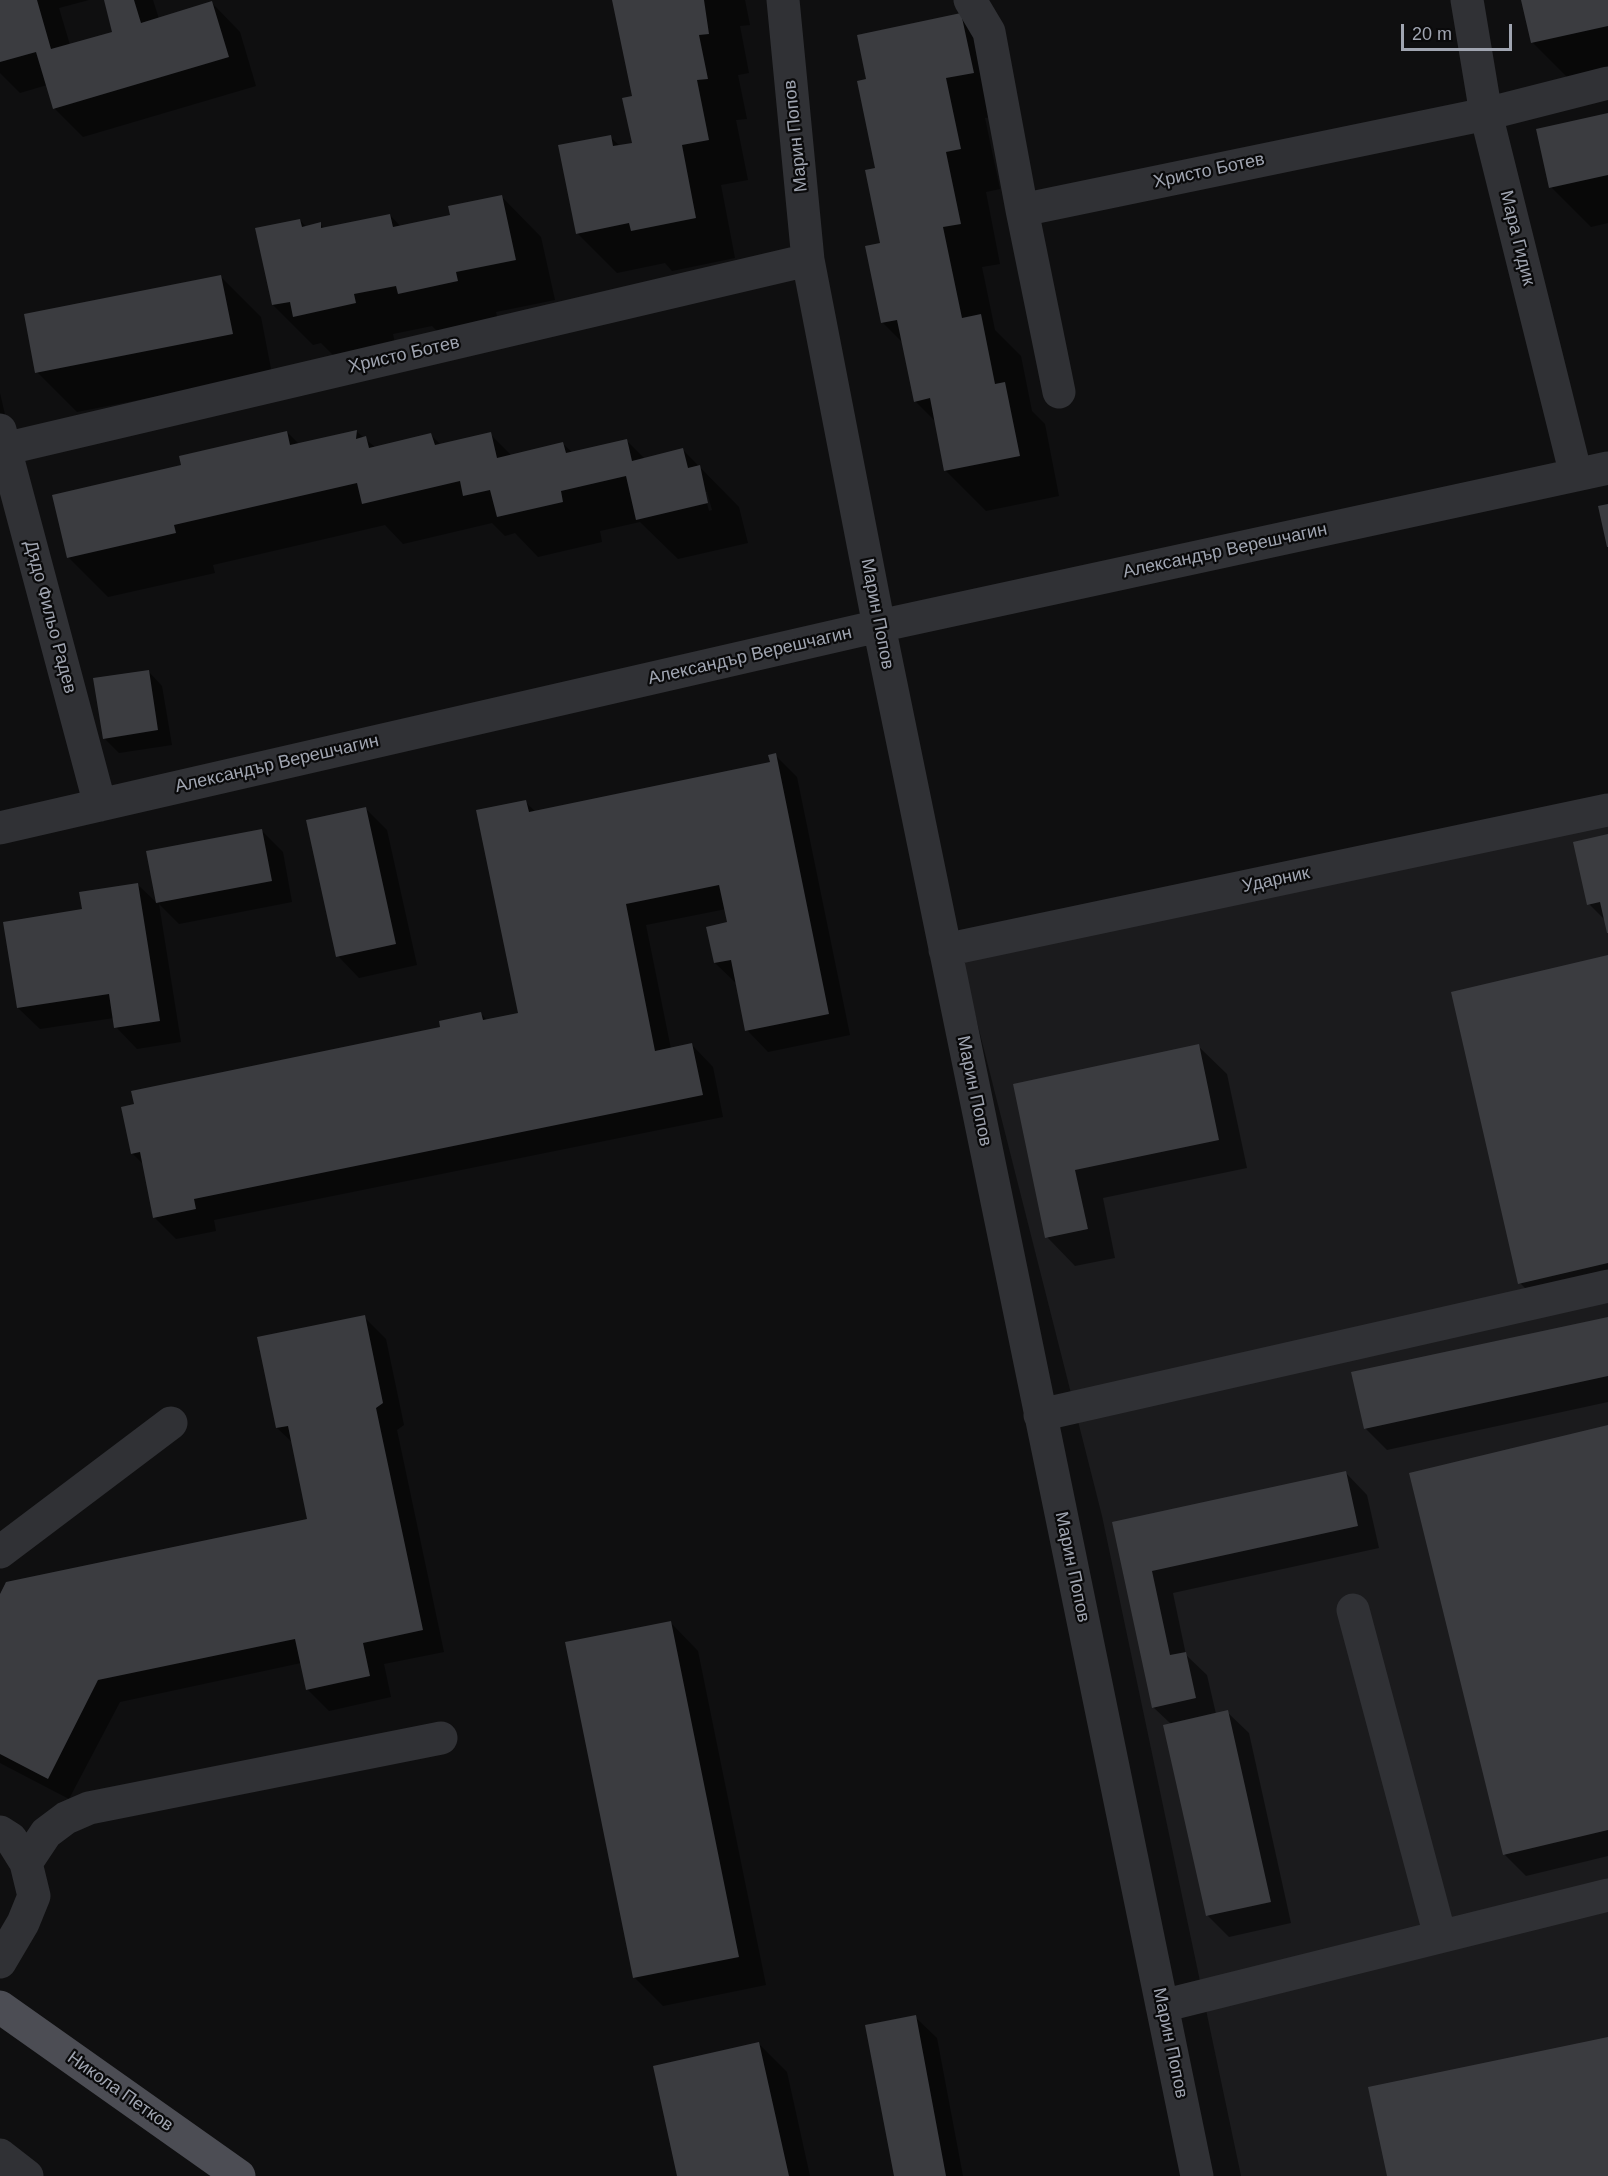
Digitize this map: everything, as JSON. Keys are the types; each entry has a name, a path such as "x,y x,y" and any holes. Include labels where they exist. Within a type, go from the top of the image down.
{"main road":[{"name":"Никола Петков","path":"0,2007 229,2173"}],"street":[{"name":"Марин Попов","path":"783,0 808,260 879,626 1197,2176"},
{"path":"970,0 989,32 1059,392"},
{"name":"Мара Гидик","path":"1467,0 1486,114 1576,475"},
{"name":"Христо Ботев","path":"1022,210 1486,114 1608,83"},
{"name":"Христо Ботев","path":"2,443 808,260"},
{"name":"Дядо Фильо Радев","path":"2,443 100,805"},
{"name":"Александър Верешчагин","path":"0,828 879,626 1608,468"},
{"name":"Ударник","path":"945,950 1608,810"},
{"path":"1040,1414 1608,1286"},
{"path":"0,1552 171,1423"},
{"path":"1353,1610 1440,1936"},
{"path":"26,1863 46,1833 66,1818 89,1808 441,1738"},
{"path":"0,1832 11,1839 26,1863 34,1896 23,1923 0,1962"},
{"path":"1162,2006 1608,1895"},
{"path":"0,2155 27,2176"}],"shaded area":[{"path":"1608,814 1608,2176 1241,2176 1102,1516 956,939"}],"building":[{"path":"0,0 37,0 51,49 112,32 104,0 134,0 141,23 212,1 229,57 53,109 36,52 0,62"},
{"path":"612,0 704,0 709,34 699,35 708,79 697,80 709,140 682,145 696,218 631,231 629,223 576,234 558,145 611,135 613,146 632,143 622,98 632,96"},
{"path":"1521,0 1608,0 1608,26 1531,43"},
{"path":"961,13 974,73 946,78 961,149 946,152 961,224 943,227 962,318 981,314 995,384 1005,382 1020,456 944,471 930,398 914,402 897,320 881,323 865,246 880,243 865,170 875,168 857,81 866,79 857,35"},
{"path":"1608,113 1608,175 1549,188 1536,129"},
{"path":"502,195 516,260 456,272 458,281 398,294 396,286 354,294 356,303 293,317 290,302 272,305 255,228 300,219 302,227 321,222 321,228 390,214 393,227 450,215 448,206"},
{"path":"221,275 233,334 35,373 24,314"},
{"path":"357,430 356,439 366,436 369,448 431,433 435,445 491,432 497,458 563,442 566,453 627,439 632,461 683,448 688,468 700,465 708,503 636,520 626,476 561,491 563,502 497,517 490,490 463,496 460,481 362,504 357,483 174,525 176,533 67,558 52,495 181,465 179,456 287,431 290,445"},
{"path":"1608,504 1608,547 1607,547 1598,506"},
{"path":"149,670 158,730 103,739 93,678"},
{"path":"776,753 829,1014 745,1031 731,960 714,963 706,927 727,922 719,885 626,904 655,1051 692,1043 703,1095 194,1199 196,1209 153,1218 140,1152 131,1154 121,1107 134,1104 131,1091 440,1027 439,1021 481,1012 483,1020 518,1013 476,810 526,800 529,812 770,762 768,755"},
{"path":"366,807 396,944 336,957 306,820"},
{"path":"262,829 272,881 156,903 146,851"},
{"path":"1608,834 1607,933 1600,902 1587,905 1573,842"},
{"path":"138,883 160,1021 114,1028 109,994 17,1008 3,922 82,909 79,892"},
{"path":"1608,955 1608,1263 1518,1284 1451,992"},
{"path":"1199,1044 1219,1140 1075,1170 1088,1229 1045,1238 1013,1084"},
{"path":"365,1315 383,1403 376,1408 423,1630 363,1643 370,1676 306,1690 295,1639 98,1680 48,1779 0,1754 0,1594 6,1582 307,1519 288,1426 276,1428 257,1337"},
{"path":"1608,1317 1608,1376 1364,1429 1351,1372"},
{"path":"1608,1425 1608,1830 1503,1855 1409,1473"},
{"path":"1346,1471 1358,1526 1152,1571 1170,1655 1186,1652 1196,1698 1152,1708 1112,1522"},
{"path":"671,1621 739,1957 633,1978 565,1642"},
{"path":"1228,1710 1271,1902 1206,1916 1163,1725"},
{"path":"916,2015 946,2176 894,2176 865,2025"},
{"path":"1608,2037 1608,2176 1387,2176 1368,2087"},
{"path":"759,2042 789,2176 677,2176 653,2066"}]}
